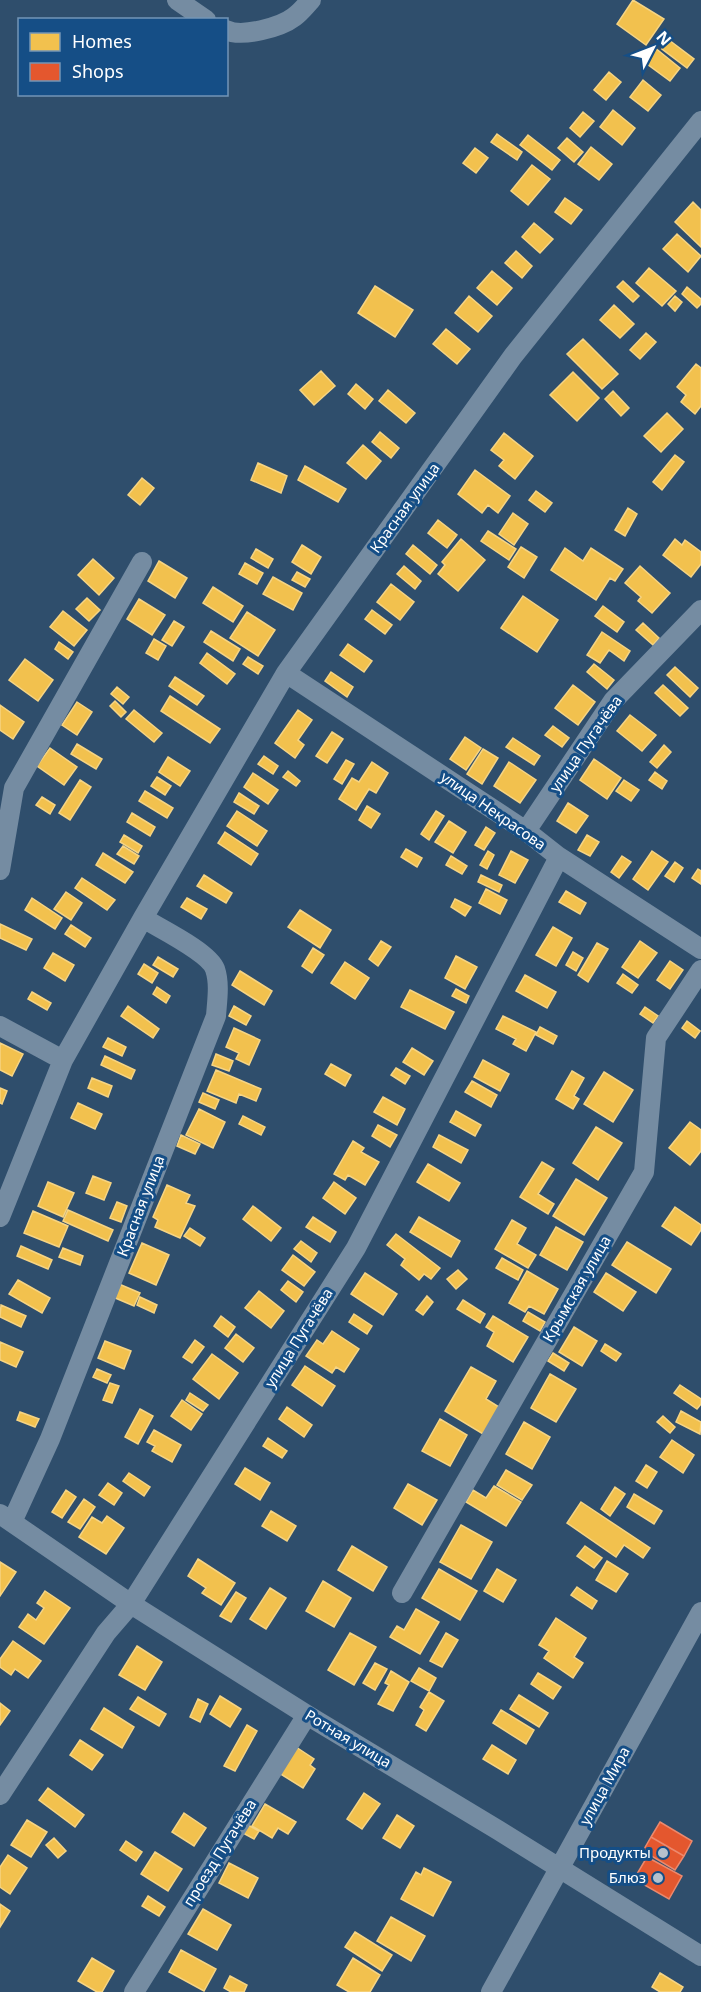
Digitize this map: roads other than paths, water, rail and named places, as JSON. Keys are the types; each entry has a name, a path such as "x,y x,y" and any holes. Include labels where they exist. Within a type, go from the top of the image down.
{"street":[{"path":"177,0 203,18"},
{"path":"228,31 232,33 269,29 294,18 311,0"},
{"name":"Красная улица","path":"0,1218 63,1060 142,918 286,673 513,356 701,120"},
{"path":"0,870 14,788 142,562"},
{"name":"улица Пугачёва","path":"526,831 613,701 701,610"},
{"name":"улица Некрасова","path":"286,673 526,831 559,857 701,949"},
{"name":"улица Пугачёва","path":"0,1795 106,1633 131,1604 356,1248 559,857"},
{"name":"Красная улица","path":"6,1518 50,1439 216,1016 218,987 214,967 201,953 142,918"},
{"name":"Крымская улица","path":"402,1593 644,1172 656,1038 701,970"},
{"path":"0,1026 63,1060"},
{"name":"Ротная улица","path":"6,1518 131,1604 306,1715 701,1956"},
{"name":"улица Мира","path":"491,1992 701,1612"},
{"name":"проезд Пугачёва","path":"134,1992 306,1715"}],"place":[{"name":"Продукты","path":"663,1853"},
{"name":"Блюз","path":"658,1878"}]}
